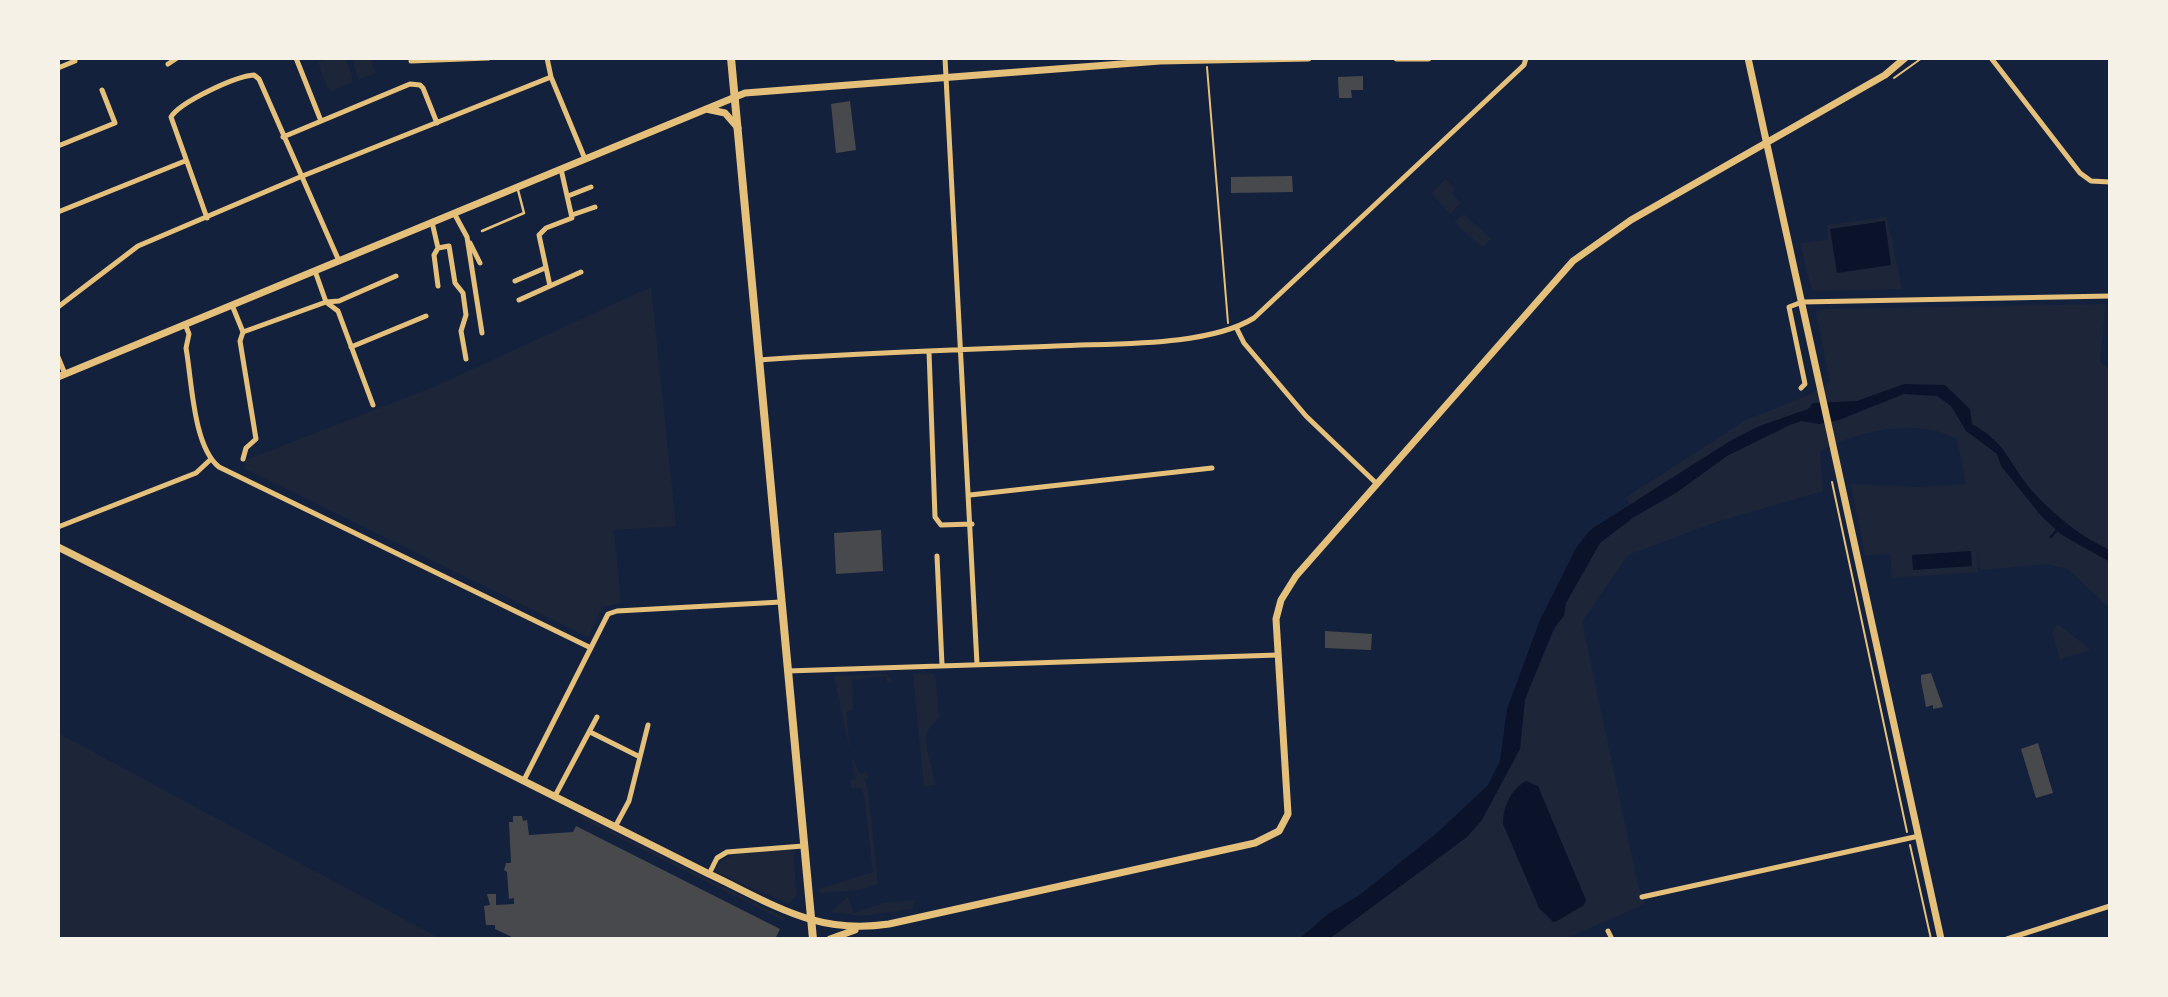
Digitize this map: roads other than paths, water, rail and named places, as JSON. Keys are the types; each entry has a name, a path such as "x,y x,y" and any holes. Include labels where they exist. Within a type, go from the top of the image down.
{"main road":[{"path":"731,58 813,939"}],"street":[{"path":"168,64 177,58"},
{"path":"296,58 321,121"},
{"path":"411,58 411,61 488,58"},
{"path":"547,58 551,77 585,159"},
{"path":"945,58 978,664"},
{"path":"58,357 62,375 734,96 762,91 1203,59 1308,58"},
{"path":"1397,58 1428,58"},
{"path":"759,360 1212,336 1237,329 1254,318 1524,65 1526,58"},
{"path":"1748,58 1941,939"},
{"path":"830,939 839,933 1003,900 1269,839 1286,822 1288,806 1276,619 1284,592 1573,261 1631,220 1885,75 1905,58"},
{"path":"1991,58 2080,173 2091,181 2110,182"},
{"path":"58,68 75,61"},
{"path":"207,218 171,123 175,111 248,75 259,79 339,261"},
{"path":"58,307 138,246 300,177 551,77"},
{"path":"283,137 415,84 423,88 437,123"},
{"path":"58,146 115,123 102,90"},
{"path":"705,109 725,113 738,128"},
{"path":"58,212 185,161"},
{"path":"550,286 539,234 546,228 570,220 572,215 561,169"},
{"path":"568,196 591,187"},
{"path":"572,215 595,207"},
{"path":"454,213 480,263"},
{"path":"432,222 438,248"},
{"path":"467,237 482,333"},
{"path":"438,286 434,254 438,248 449,246 455,284 463,293 466,315 461,331 466,359"},
{"path":"515,281 545,268"},
{"path":"315,271 326,302 338,311 373,405"},
{"path":"519,300 581,272"},
{"path":"243,332 326,302 339,302 396,276"},
{"path":"1801,388 1805,384 1789,307 1802,302 2110,296"},
{"path":"232,304 243,332 240,341 256,439 246,448 243,459"},
{"path":"351,348 426,316"},
{"path":"186,324 189,334 186,348 203,444 210,460 229,473 591,649"},
{"path":"1237,329 1244,343 1306,416 1377,484"},
{"path":"929,351 935,517 942,525 972,524"},
{"path":"58,527 196,473 210,460"},
{"path":"970,495 1212,468"},
{"path":"58,547 709,874 811,922 867,927"},
{"path":"937,556 942,665"},
{"path":"524,780 604,620 617,611 781,602"},
{"path":"788,671 1278,655"},
{"path":"555,796 597,717"},
{"path":"615,827 629,801 648,725"},
{"path":"590,732 640,757"},
{"path":"1642,897 1919,836"},
{"path":"709,874 717,858 727,852 803,846"},
{"path":"2007,939 2110,906"},
{"path":"1608,931 1612,939"}],"lane":[{"path":"482,231 524,213 516,187"}],"waterway":[{"path":"2051,537 2058,529"}]}
